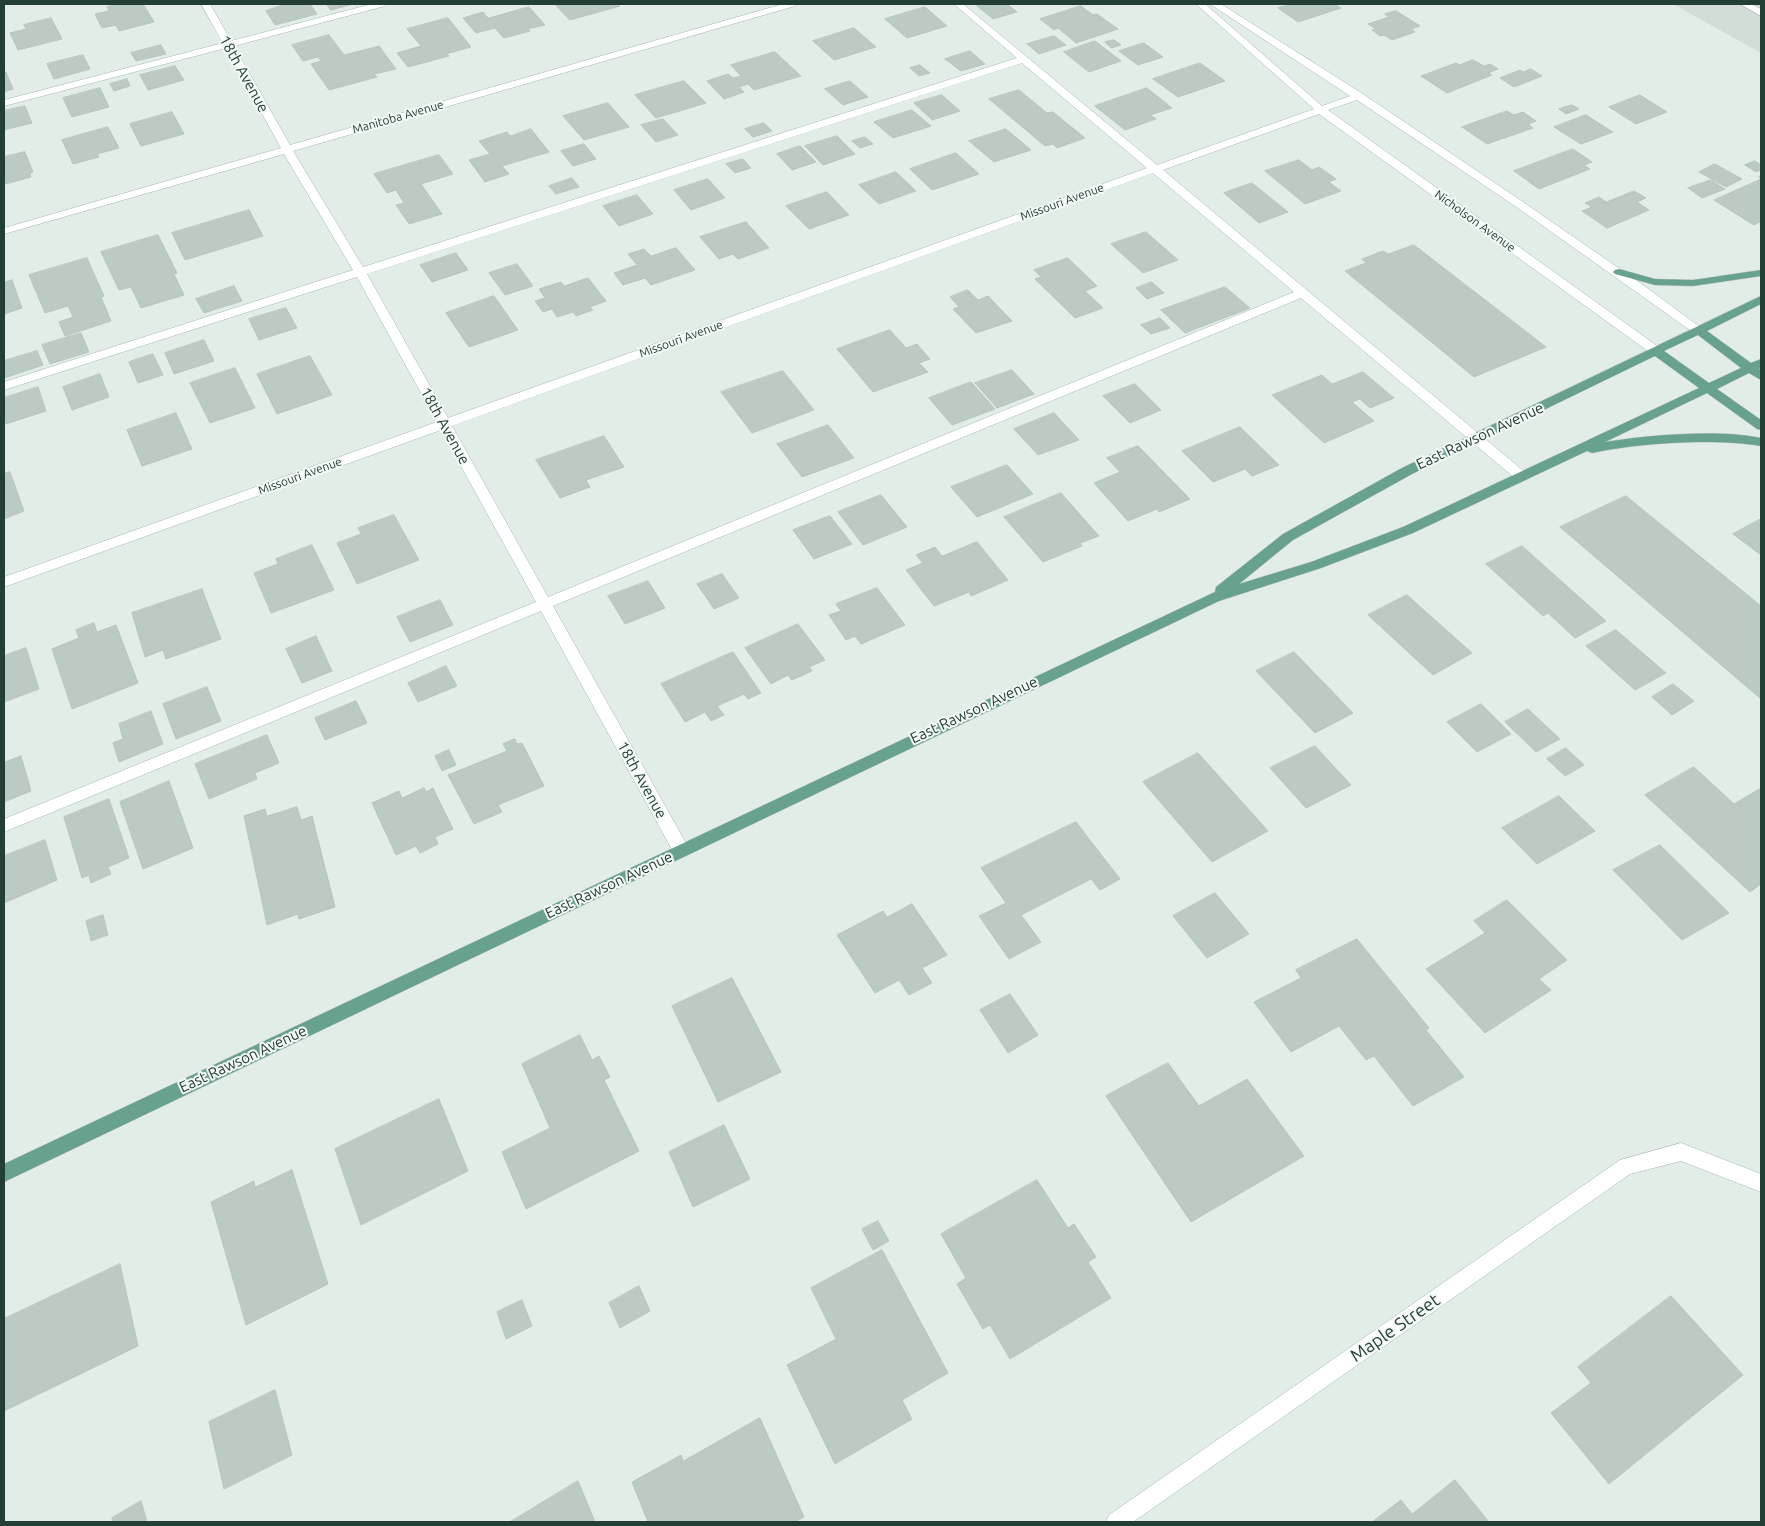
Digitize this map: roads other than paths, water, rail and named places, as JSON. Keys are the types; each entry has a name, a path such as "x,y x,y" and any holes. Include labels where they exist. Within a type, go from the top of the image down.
{"main road":[{"path":"1619,272 1655,282 1693,283 1761,274"},
{"name":"East Rawson Avenue","path":"1214,596 1288,537 1407,471 1761,300"},
{"path":"1698,330 1756,365 1761,376"},
{"name":"Nicholson Avenue","path":"1656,352 1761,426"},
{"name":"East Rawson Avenue","path":"4,1172 1214,596 1316,565 1408,530 1706,387 1756,365"},
{"path":"1563,455 1609,444 1663,440 1726,438 1761,442"}],"street":[{"name":"18th Avenue","path":"206,4 287,150 360,272 681,850"},
{"path":"4,103 382,4"},
{"name":"Manitoba Avenue","path":"4,231 792,4"},
{"path":"958,4 1520,476"},
{"name":"Nicholson Avenue","path":"1200,4 1321,110 1656,352"},
{"path":"1214,4 1358,96 1619,272 1698,330"},
{"path":"1745,4 1761,13"},
{"path":"4,386 1024,59"},
{"name":"Missouri Avenue","path":"4,582 1358,96"},
{"path":"4,826 1302,293"},
{"name":"Maple Street","path":"1116,1522 1626,1166 1681,1152 1761,1184"}]}
